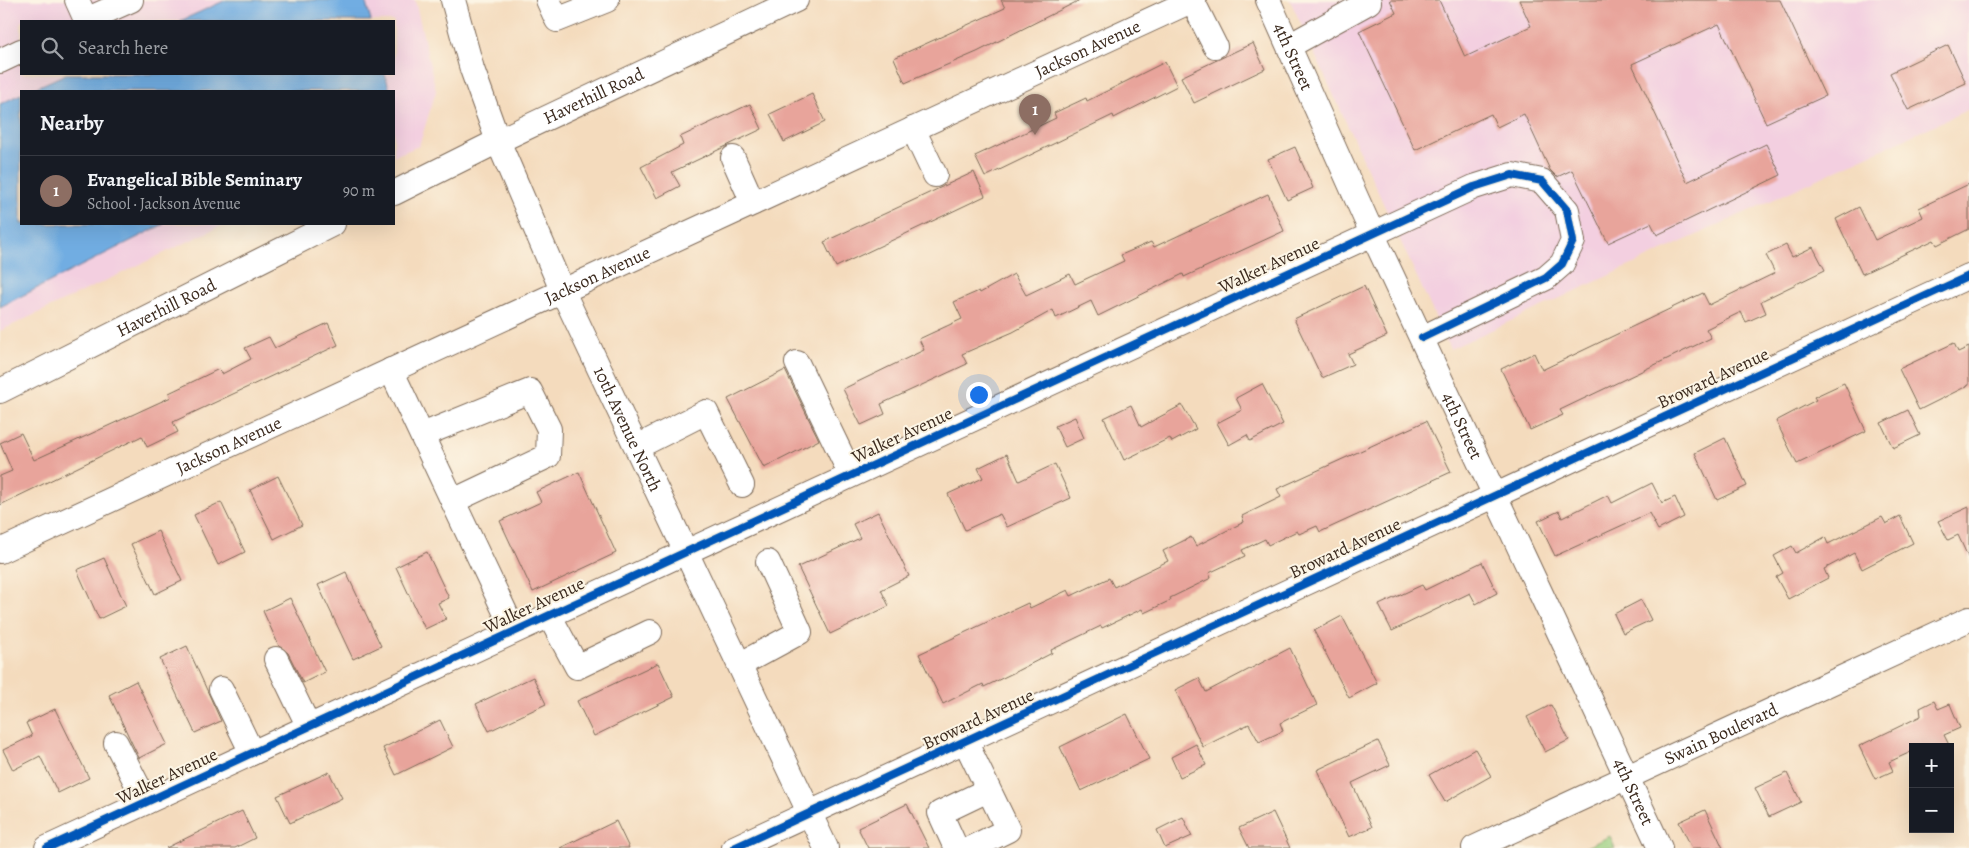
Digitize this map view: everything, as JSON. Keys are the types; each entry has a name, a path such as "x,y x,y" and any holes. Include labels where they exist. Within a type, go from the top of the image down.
{"street":[{"path":"82,14 132,0"},
{"name":"10th Avenue North","path":"453,0 472,68 498,141 562,290 687,551 825,848"},
{"path":"548,0 557,20 607,0"},
{"name":"Haverhill Road","path":"395,192 498,141 796,0"},
{"path":"1192,0 1215,46"},
{"name":"Jackson Avenue","path":"0,551 1192,0"},
{"name":"4th Street","path":"1268,0 1372,234 1660,848"},
{"path":"1289,46 1369,2"},
{"path":"0,61 20,51"},
{"path":"912,129 934,175"},
{"path":"733,158 753,203"},
{"name":"Walker Avenue","path":"47,848 1474,187 1512,175 1542,181 1567,210 1573,241 1562,264 1546,278 1422,338"},
{"name":"Haverhill Road","path":"0,390 331,225"},
{"name":"Broward Avenue","path":"734,848 1969,276"},
{"path":"797,363 851,475"},
{"path":"391,370 514,631"},
{"path":"422,435 530,391 549,429 548,456 453,501"},
{"path":"637,446 706,412 742,486"},
{"path":"740,664 800,632 768,562"},
{"path":"549,615 576,667 650,632"},
{"name":"Swain Boulevard","path":"1474,848 1969,619"},
{"path":"276,660 309,727"},
{"path":"221,689 252,753"},
{"path":"965,741 1008,830 971,848"},
{"path":"116,743 146,802"},
{"path":"956,848 940,813 988,790"}],"shaded area":[{"path":"0,0 415,0 436,91 419,146 395,156 395,90 20,90 20,225 223,225 0,331"},
{"path":"1290,0 1969,0 1969,109 1450,349"}],"green space":[{"path":"1610,836 1615,848 1584,848"}],"water":[{"path":"226,0 365,0 371,20 182,20"},
{"path":"64,75 385,75 390,90 30,90"},
{"path":"20,94 20,225 162,225 0,307 0,104"}],"building":[{"path":"1001,0 1080,0 977,52 905,83 894,58 1005,8"},
{"path":"1390,0 1439,0 1465,57 1531,26 1519,0 1780,0 1825,96 1766,123 1719,24 1632,64 1687,182 1766,144 1781,175 1657,235 1651,223 1608,243 1572,170 1557,177 1550,170 1524,114 1497,127 1491,114 1415,150 1359,31 1396,13"},
{"path":"1253,43 1265,69 1194,103 1181,77"},
{"path":"1948,45 1966,83 1908,110 1890,73"},
{"path":"1165,62 1177,86 1114,118 1113,115 985,177 975,156 1056,118 1054,113 1086,98 1087,101"},
{"path":"812,94 825,122 784,142 770,114"},
{"path":"750,104 762,129 672,172 680,186 657,198 641,167 683,145 680,137"},
{"path":"1295,147 1313,188 1287,200 1268,159"},
{"path":"974,172 985,196 836,267 824,242"},
{"path":"1969,184 1969,229 1937,245 1934,240 1862,274 1836,219 1859,207 1875,240 1923,217 1919,208"},
{"path":"1268,194 1284,231 1184,277 1183,274 1098,316 1091,301 1056,318 1053,310 1013,332 962,354 967,364 881,404 885,414 861,425 843,389 924,350 919,339 962,319 954,302 979,291 980,293 1014,274 1026,295 1070,274 1075,284 1124,261 1121,255 1151,242 1154,247"},
{"path":"1786,245 1792,257 1813,247 1825,270 1761,301 1766,313 1746,322 1741,312 1706,329 1711,338 1560,410 1563,415 1530,430 1501,369 1534,353 1542,370 1703,293 1709,305 1775,273 1766,255"},
{"path":"1364,286 1387,336 1348,354 1353,364 1322,378 1294,319"},
{"path":"328,323 338,345 173,422 178,432 147,447 142,436 0,505 0,476 12,471 0,443 21,433 34,460 171,397 169,393 219,369 222,374 251,359 245,348 269,337 275,348"},
{"path":"1954,343 1958,352 1969,347 1969,385 1919,410 1899,369"},
{"path":"785,370 819,440 764,468 728,399"},
{"path":"1844,383 1866,431 1797,464 1776,421 1816,400 1814,397"},
{"path":"1262,384 1283,424 1250,441 1247,435 1229,445 1217,423 1242,410 1236,398"},
{"path":"1131,405 1141,427 1182,405 1196,429 1172,442 1170,438 1124,460 1104,418"},
{"path":"1908,410 1920,435 1893,448 1881,423"},
{"path":"1075,417 1084,438 1065,447 1055,426"},
{"path":"1426,421 1451,472 1320,532 1317,526 1299,534 1297,531 1268,545 1265,539 1242,550 1245,556 1209,573 1211,578 1170,598 1171,600 1144,613 1142,609 1102,628 1101,626 1051,650 1052,653 1013,673 984,687 983,684 943,704 919,654 1028,603 1030,608 1068,590 1071,596 1109,578 1114,587 1168,561 1163,551 1191,537 1196,546 1244,522 1242,516 1281,497 1277,489"},
{"path":"1725,438 1747,486 1717,500 1695,453"},
{"path":"1007,454 1019,481 1055,464 1071,498 1007,527 1000,514 965,530 948,494 983,478 978,468"},
{"path":"579,472 616,553 533,592 500,521 541,502 536,492"},
{"path":"278,476 302,525 274,539 250,490"},
{"path":"1652,483 1662,503 1675,497 1684,517 1658,530 1649,513 1555,556 1538,521 1559,511 1562,518 1608,495 1612,503"},
{"path":"221,502 245,552 218,565 194,515"},
{"path":"1969,507 1969,559 1958,535 1948,540 1938,521"},
{"path":"878,512 909,576 881,590 889,606 830,634 798,567 860,538 853,524"},
{"path":"1900,516 1913,543 1862,569 1854,553 1824,569 1828,578 1788,599 1776,577 1783,573 1774,556 1792,546 1796,553 1825,537 1828,544 1882,517 1886,524"},
{"path":"158,531 182,581 155,594 131,544"},
{"path":"427,552 449,598 438,603 446,619 425,629 396,567"},
{"path":"104,558 126,606 99,619 77,570"},
{"path":"1482,562 1497,593 1476,604 1470,593 1392,631 1379,605 1422,585 1425,590"},
{"path":"346,572 381,646 353,659 318,585"},
{"path":"290,598 325,672 303,683 288,653 279,646 263,611"},
{"path":"1641,600 1651,620 1623,633 1614,614"},
{"path":"1342,616 1377,683 1349,698 1314,631"},
{"path":"187,646 221,721 195,733 160,659"},
{"path":"1290,648 1317,705 1280,723 1283,731 1259,742 1249,724 1203,747 1175,690 1199,678 1206,692"},
{"path":"658,663 674,697 594,736 577,701"},
{"path":"533,677 546,704 489,731 476,704"},
{"path":"136,681 167,744 139,758 109,695"},
{"path":"1934,701 1938,709 1950,704 1960,728 1944,735 1948,743 1909,743 1909,753 1889,762 1893,771 1875,779 1859,746 1921,716 1920,708"},
{"path":"1551,705 1569,740 1545,752 1527,717"},
{"path":"55,709 89,778 58,793 40,756 13,770 3,750 32,736 26,723"},
{"path":"1127,714 1149,759 1081,791 1060,747"},
{"path":"440,720 453,747 396,775 383,748"},
{"path":"1378,741 1390,765 1352,783 1372,827 1349,837 1317,770"},
{"path":"1196,744 1206,765 1180,777 1171,757"},
{"path":"1475,749 1491,776 1445,802 1429,775"},
{"path":"329,772 342,798 290,823 277,796"},
{"path":"1787,773 1801,802 1769,817 1755,788"},
{"path":"907,804 929,848 868,848 858,828"},
{"path":"1705,810 1723,848 1692,848 1679,822"},
{"path":"242,811 255,838 235,848 166,848"},
{"path":"1273,812 1290,848 1249,848 1239,828"},
{"path":"1183,817 1192,836 1165,848 1157,830"},
{"path":"616,821 629,848 560,848"}],"cycle path":[{"path":"47,848 1474,187 1512,175 1542,181 1567,210 1573,241 1562,264 1546,278 1422,338"},
{"path":"734,848 1969,276"}],"place":[{"name":"Evangelical Bible Seminary","path":"1035,135"}]}
